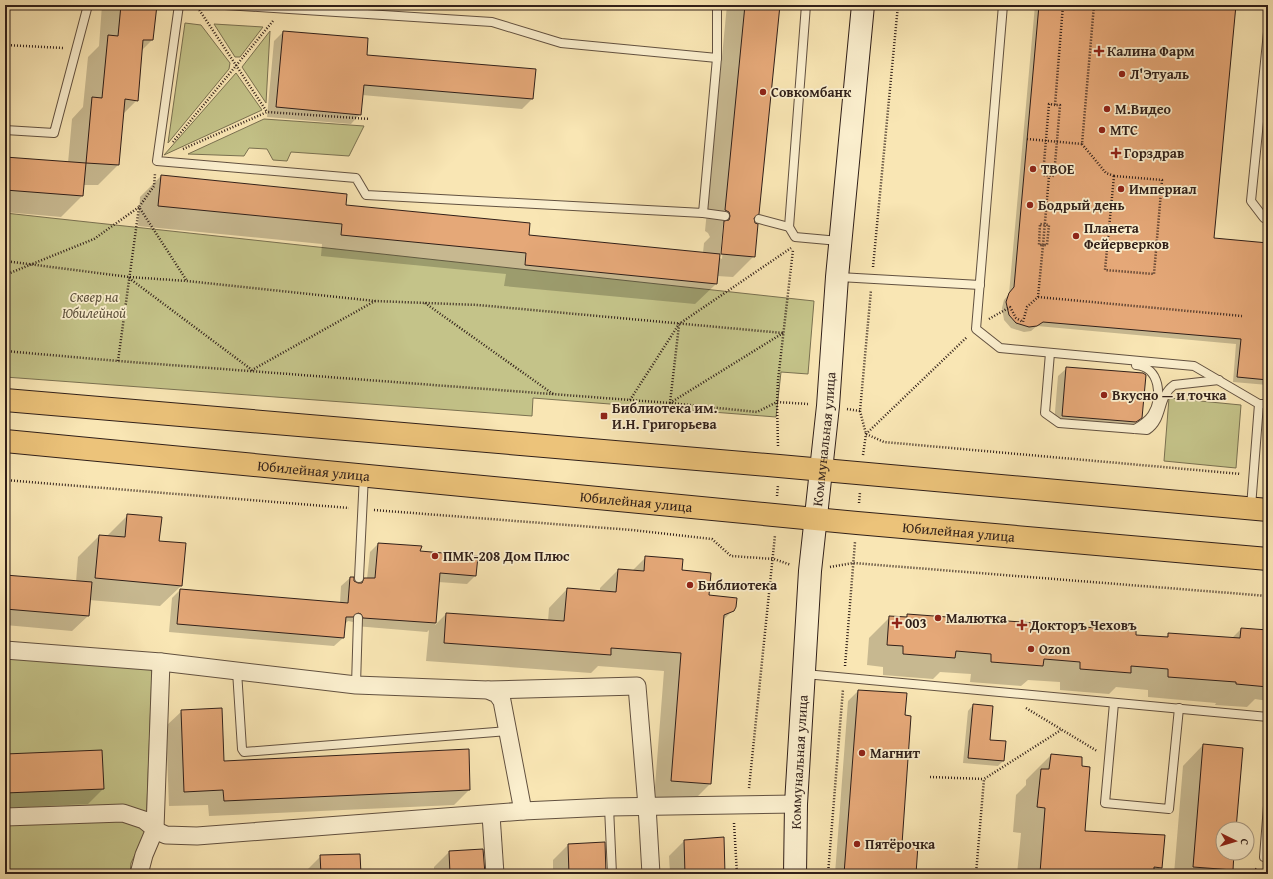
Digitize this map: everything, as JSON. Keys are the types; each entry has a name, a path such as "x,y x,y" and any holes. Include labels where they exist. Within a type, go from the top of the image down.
{"highway":[{"path":"5,400 656,457 820,469 1259,509"},
{"name":"Юбилейная улица","path":"5,441 776,515 1268,559"}],"main road":[{"name":"Коммунальная улица","path":"795,874 796,804 814,518 828,406 837,277 863,5"}],"street":[{"path":"5,650 161,662 356,685 488,690 637,686 647,806 650,874"},
{"path":"139,874 144,855 155,829 161,662"},
{"path":"488,690 497,694 502,701 523,811"},
{"path":"5,817 123,812 144,820 155,829 166,835 197,836 491,815 523,811 647,806 796,804"},
{"path":"491,815 495,874"}],"lane":[{"path":"5,130 54,134 88,5"},
{"path":"179,5 157,161 356,178 366,195 703,213 725,216"},
{"path":"225,5 282,9 349,9 492,22 561,43 717,58"},
{"path":"703,213 717,58 717,5"},
{"path":"806,5 789,226 795,237 841,241"},
{"path":"1002,5 976,328 1000,348 1050,355 1194,366 1259,404 1268,404"},
{"path":"1268,32 1251,201 1264,218 1268,218"},
{"path":"759,220 789,226"},
{"path":"837,277 980,285"},
{"path":"1050,355 1068,359 1144,366 1152,371 1157,381 1157,397 1153,414 1144,424 1136,429"},
{"path":"1050,355 1045,413 1059,423 1147,430 1157,421 1163,398 1168,390 1174,386 1219,380"},
{"path":"1259,404 1259,509"},
{"path":"359,578 364,509 364,475"},
{"path":"356,685 358,618"},
{"path":"237,671 242,749 244,752 508,732"},
{"path":"803,674 1268,717"},
{"path":"1114,703 1105,804 1170,809 1179,708"},
{"path":"1268,806 1264,858 1268,858"},
{"path":"609,807 612,874"}],"path":[{"path":"196,5 267,112"},
{"path":"898,5 860,411 866,434 884,442 1225,472"},
{"path":"1055,104 1063,5"},
{"path":"1094,5 1082,144 1106,173 1114,176 1162,180 1154,274 1105,270 1114,176"},
{"path":"5,275 94,239 139,207 154,186 157,161 237,66 282,9"},
{"path":"5,45 76,49"},
{"path":"1049,104 1055,104 1060,105 1057,142 1054,176 1049,176 1043,175 1049,104"},
{"path":"157,161 267,112 370,119"},
{"path":"1027,139 1082,144"},
{"path":"1049,176 1044,224 1043,245 1039,245 1040,224 1044,224 1049,225"},
{"path":"118,361 139,207"},
{"path":"139,207 187,281"},
{"path":"630,400 679,324 794,247 783,333 777,402 779,466 774,559 747,805 734,823 737,874"},
{"path":"5,261 35,263 129,278 187,281 375,300 478,305 783,333"},
{"path":"129,278 252,370"},
{"path":"1038,297 1242,316"},
{"path":"252,370 375,300"},
{"path":"424,303 554,395"},
{"path":"670,403 679,324"},
{"path":"670,403 783,333"},
{"path":"5,351 670,403 757,412 777,402 828,406 860,411"},
{"path":"5,480 632,530 712,539 731,556 774,559 810,571 853,562 1268,596"},
{"path":"1000,692 1109,759"},
{"path":"930,776 984,779 1061,730"},
{"path":"976,874 984,779"}],"green space":[{"path":"185,23 201,25 230,63 229,69 168,143"},
{"path":"214,24 263,27 240,57 235,57"},
{"path":"270,31 266,103 242,67"},
{"path":"236,73 262,110 164,155"},
{"path":"264,119 364,126 349,156 291,152 287,161 273,160 267,149 249,148 244,156 188,154"},
{"name":"Сквер на Юбилейной","path":"5,213 814,301 808,374 781,372 776,417 533,398 532,416 5,377"},
{"path":"1169,398 1241,405 1236,468 1164,461"},
{"path":"5,652 144,660 152,672 146,832 131,863 130,874 5,874"}],"building":[{"path":"121,5 157,5 153,40 143,40 138,101 125,99 119,165 86,163 92,97 102,98 108,35 118,36"},
{"path":"745,5 780,5 759,214 754,218 755,223 758,224 755,257 721,254 724,221 729,220 730,216 729,212 725,210"},
{"name":"Империал","path":"1039,5 1236,5 1214,238 1268,243 1268,380 1237,377 1241,339 1043,322 1037,326 1029,327 1016,323 1009,315 1006,302 1009,293 1014,287"},
{"path":"283,31 368,38 367,55 536,69 533,99 364,85 361,115 276,107"},
{"path":"5,157 86,163 83,196 5,190"},
{"path":"161,175 347,194 346,205 530,223 529,235 720,254 717,284 525,265 526,253 341,235 342,224 158,206"},
{"name":"Вкусно — и точка","path":"1066,367 1143,373 1146,375 1142,418 1136,422 1062,416"},
{"path":"127,514 162,517 159,541 186,543 182,586 95,578 99,535 125,537"},
{"path":"378,543 422,546 420,551 478,556 476,576 440,573 436,623 363,618 361,614 358,613 353,617 346,617 344,638 177,624 180,589 348,603 350,577 354,577 354,581 358,583 362,583 364,578 375,578"},
{"path":"645,556 683,559 682,570 711,573 709,595 737,598 734,611 724,615 711,784 671,781 681,653 611,648 611,655 444,643 446,613 564,621 567,588 616,592 618,569 644,571"},
{"path":"5,575 92,582 89,616 5,609"},
{"path":"907,614 961,618 961,621 994,624 994,620 1048,624 1048,628 1084,631 1084,627 1136,631 1136,635 1168,637 1168,633 1240,638 1241,628 1268,630 1268,687 1236,684 1236,682 1168,677 1168,669 1131,666 1131,673 1080,669 1080,662 1044,659 1043,666 991,662 991,654 956,651 955,658 903,654 903,646 887,645 889,616 907,617"},
{"path":"858,690 907,693 905,715 911,716 902,844 918,845 916,874 844,874"},
{"path":"973,704 993,706 990,740 1006,741 1004,761 968,758"},
{"path":"222,708 224,761 469,749 470,790 224,801 223,790 184,792 181,710"},
{"path":"1203,744 1243,748 1237,821 1215,821 1215,861 1234,861 1233,870 1193,867"},
{"path":"102,750 104,789 5,793 5,754"},
{"path":"1051,754 1082,757 1082,766 1090,767 1085,831 1165,835 1162,868 1154,867 1154,874 1040,873 1045,808 1037,807 1041,769 1049,769"},
{"path":"724,837 725,874 685,874 684,840"},
{"path":"605,842 606,874 569,874 568,844"},
{"path":"483,849 485,874 450,874 449,851"},
{"path":"360,854 361,874 321,874 320,855"}],"place":[{"name":"Калина Фарм","path":"1099,51"},
{"name":"Л'Этуаль","path":"1122,74"},
{"name":"Совкомбанк","path":"763,92"},
{"name":"М.Видео","path":"1107,109"},
{"name":"МТС","path":"1102,130"},
{"name":"Горздрав","path":"1116,153"},
{"name":"ТВОЕ","path":"1033,169"},
{"name":"Империал","path":"1121,189"},
{"name":"Бодрый день","path":"1030,205"},
{"name":"Планета Фейерверков","path":"1076,236"},
{"name":"Вкусно — и точка","path":"1104,395"},
{"name":"Библиотека им. И.Н. Григорьева","path":"604,416"},
{"name":"ПМК-208 Дом Плюс","path":"435,556"},
{"name":"Библиотека","path":"690,585"},
{"name":"Малютка","path":"938,618"},
{"name":"003","path":"897,623"},
{"name":"Докторъ Чеховъ","path":"1022,625"},
{"name":"Ozon","path":"1031,649"},
{"name":"Магнит","path":"862,753"},
{"name":"Пятёрочка","path":"857,844"}]}
